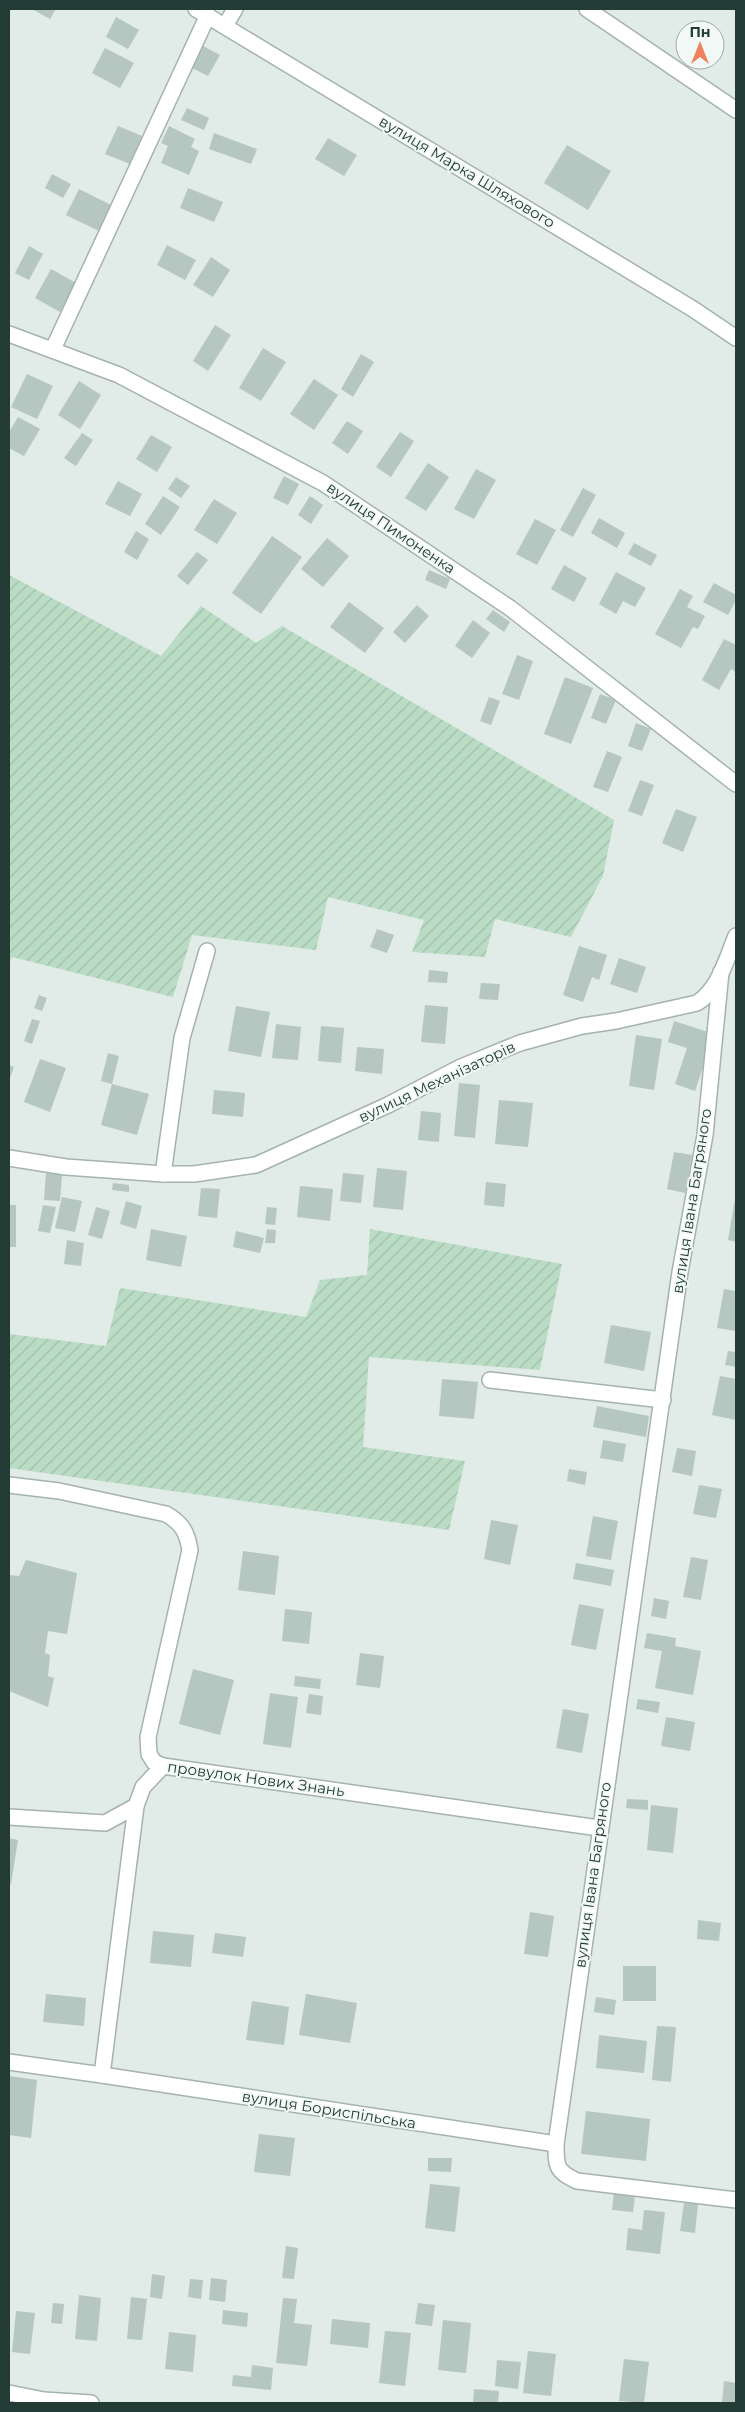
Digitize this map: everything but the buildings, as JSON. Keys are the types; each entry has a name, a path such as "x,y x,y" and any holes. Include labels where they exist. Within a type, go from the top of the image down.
{"street":[{"path":"225,26 235,9"},
{"path":"587,9 736,110"},
{"path":"53,349 202,12"},
{"name":"вулиця Марка Шляхового","path":"202,12 693,308 736,338"},
{"name":"вулиця Пимоненка","path":"9,334 120,375 323,483 510,608 736,784"},
{"name":"вулиця Механізаторів","path":"9,1158 66,1167 163,1174 194,1174 256,1165 388,1105 490,1054 550,1033 696,1003 707,996 715,986 736,936"},
{"path":"163,1174 182,1038 207,951"},
{"name":"вулиця Івана Багряного","path":"721,972 705,1135 680,1272 663,1400 599,1828 556,2144 556,2164 564,2175 577,2181 736,2200"},
{"path":"679,1008 705,1008 712,1012 715,1021"},
{"path":"490,1380 663,1400"},
{"name":"провулок Нових Знань","path":"9,1485 59,1491 166,1514 178,1521 188,1535 190,1550 148,1737 149,1754 154,1762 163,1766 599,1828"},
{"path":"102,2075 136,1806 143,1786 163,1766"},
{"path":"9,1817 105,1823 136,1806"},
{"name":"вулиця Бориспільська","path":"9,2062 556,2144"},
{"path":"9,2393 44,2400 90,2403"}],"green space":[{"path":"9,575 161,656 201,606 256,643 282,626 614,820 603,876 571,937 495,919 485,957 412,952 424,920 328,897 316,950 192,935 173,997 12,957 9,964"},
{"path":"370,1229 562,1264 540,1370 369,1357 363,1447 465,1461 449,1530 9,1468 9,1334 106,1346 120,1288 306,1317 320,1280 367,1275"}]}
